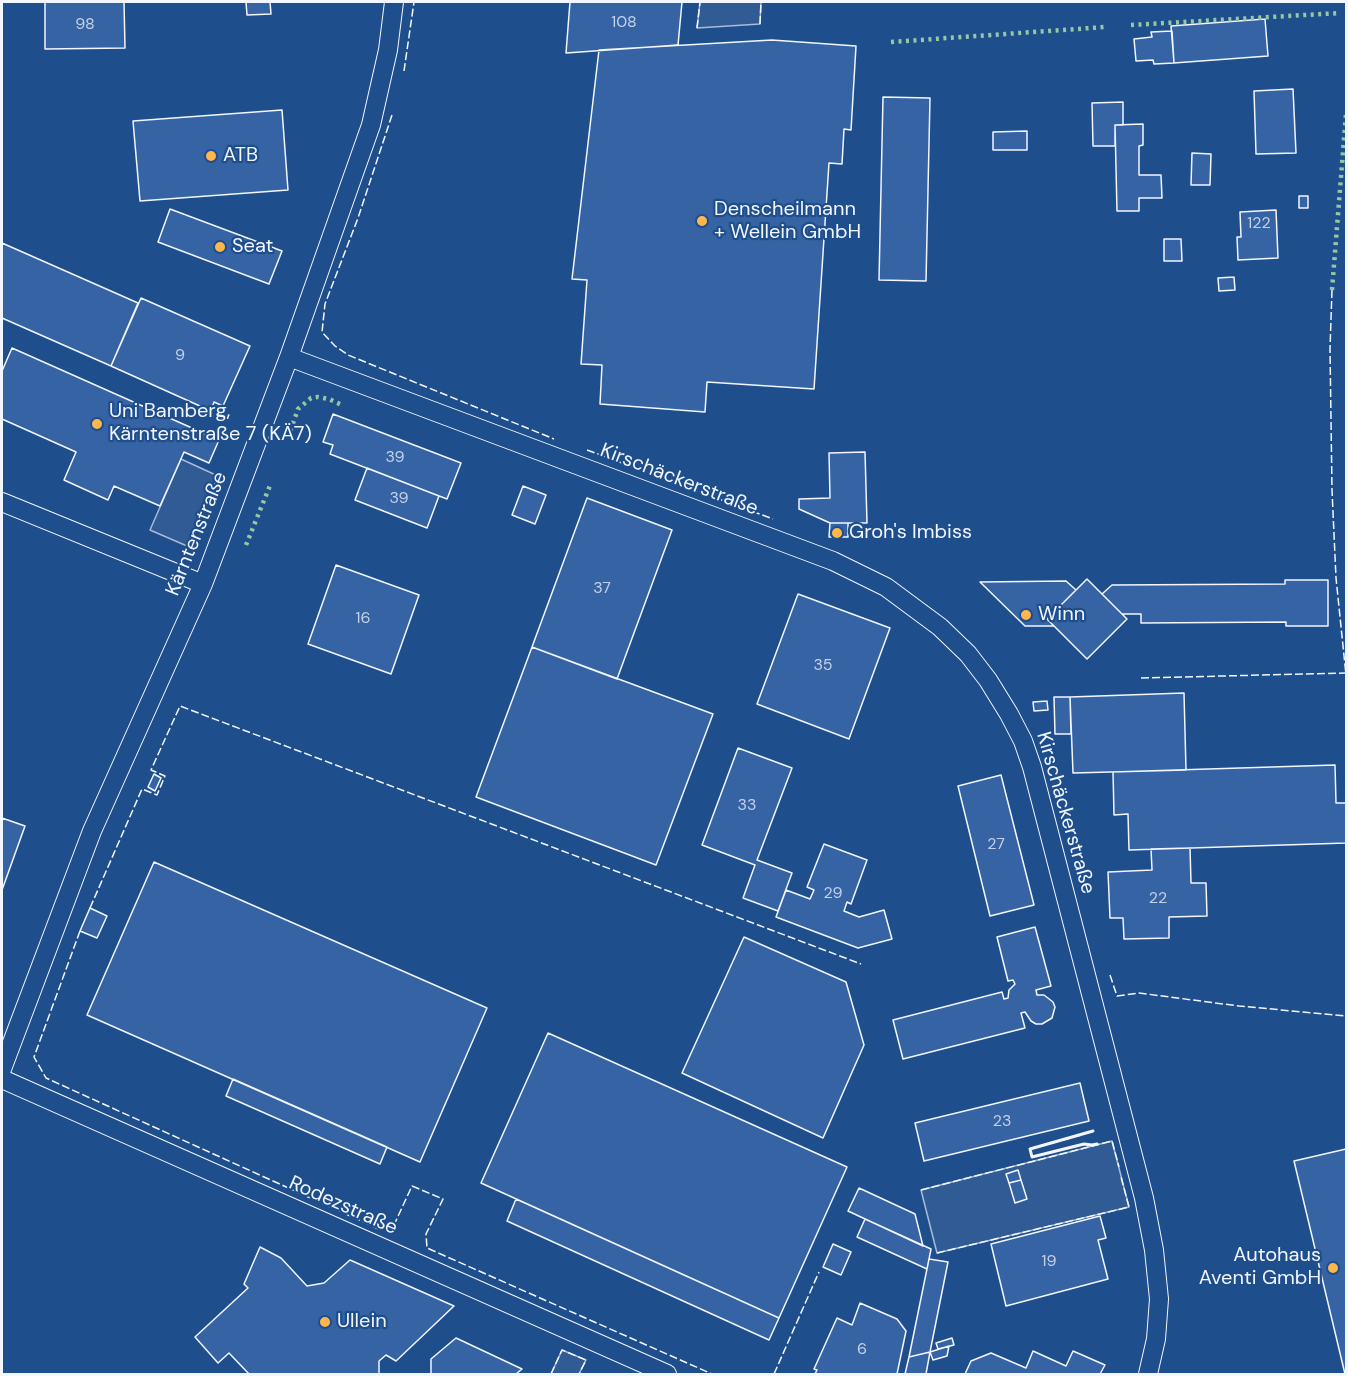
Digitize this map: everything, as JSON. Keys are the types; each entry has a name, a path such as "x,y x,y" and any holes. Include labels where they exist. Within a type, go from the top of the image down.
{"street":[{"name":"Kärntenstraße","path":"2,1069 92,831 202,584 289,357 371,125 388,50 394,2"},
{"name":"Kirschäckerstraße","path":"289,357 832,561 886,587 940,627 968,654 988,680 1009,714 1023,741 1032,767 1144,1198 1154,1250 1159,1299 1156,1339 1148,1374"},
{"path":"2,502 202,584"},
{"name":"Rodezstraße","path":"2,1080 667,1374"}],"shaded area":[{"path":"700,2 761,2 760,24 697,28"},
{"path":"181,459 218,476 187,546 150,530"},
{"path":"1112,1141 1129,1207 937,1253 921,1190"},
{"path":"562,1350 586,1360 579,1374 551,1374"}],"building":[{"path":"45,2 124,2 125,48 45,49"},
{"path":"246,2 270,2 271,14 247,15"},
{"path":"570,2 682,2 678,45 566,53"},
{"path":"1265,19 1268,56 1174,63 1171,26"},
{"path":"1172,31 1174,63 1154,64 1153,60 1136,61 1134,39 1152,37 1151,32"},
{"name":"Denscheilmann + Wellein GmbH","path":"772,40 856,46 851,130 844,129 842,164 829,163 814,389 707,382 705,412 600,404 602,365 581,364 587,280 572,279 599,50"},
{"path":"1293,89 1296,153 1256,154 1254,91"},
{"path":"883,97 930,98 926,281 879,280"},
{"path":"1123,102 1123,125 1115,125 1115,146 1093,146 1092,103"},
{"name":"ATB","path":"282,110 288,190 140,201 133,121"},
{"path":"1143,124 1143,145 1139,146 1139,175 1161,175 1162,198 1139,198 1139,211 1117,211 1115,125"},
{"path":"1027,131 1027,150 993,150 993,132"},
{"path":"1192,153 1211,154 1210,185 1191,185"},
{"path":"1299,196 1308,196 1308,208 1299,208"},
{"name":"Seat","path":"170,209 282,251 269,284 158,242"},
{"path":"1276,210 1278,258 1238,260 1237,237 1241,237 1240,212"},
{"path":"1164,239 1181,239 1182,261 1164,261"},
{"path":"2,243 138,303 111,366 2,318"},
{"path":"1234,277 1235,290 1219,291 1218,278"},
{"path":"141,298 250,346 223,406 214,402 211,411 111,366"},
{"name":"Uni Bamberg, Kärntenstraße 7 (KÄ7)","path":"12,348 219,440 209,463 184,452 160,506 114,486 108,500 64,480 76,452 2,419 2,371"},
{"path":"333,414 461,463 447,499 330,454 333,445 323,442"},
{"path":"865,452 867,523 830,523 799,509 799,499 830,498 829,453"},
{"path":"367,468 439,496 427,528 355,500"},
{"path":"523,486 546,495 535,524 512,515"},
{"path":"587,498 672,530 617,679 532,647"},
{"path":"830,523 848,523 848,537 829,537"},
{"path":"336,565 419,595 391,674 308,644"},
{"path":"1087,579 1127,619 1087,659 1047,619"},
{"path":"1285,580 1328,580 1328,626 1286,626 1286,622 1141,623 1141,614 1122,614 1102,594 1112,585 1285,584"},
{"path":"1066,581 1076,590 1047,619 1054,626 1025,626 980,582"},
{"path":"798,594 890,628 849,739 757,704"},
{"path":"532,647 713,714 656,865 476,797"},
{"path":"1184,693 1186,770 1073,773 1070,697"},
{"path":"1054,697 1070,697 1071,734 1055,734"},
{"path":"1047,701 1048,710 1034,711 1033,702"},
{"path":"738,748 792,768 757,860 792,873 778,911 743,898 755,865 702,845"},
{"path":"1335,765 1336,803 1346,803 1346,843 1129,850 1128,814 1114,815 1113,772"},
{"path":"154,774 161,778 155,791 148,787"},
{"path":"1001,775 1034,905 990,916 958,786"},
{"path":"2,818 25,826 2,890"},
{"path":"824,844 867,860 851,904 847,902 844,911 859,917 884,910 892,939 858,948 776,917 786,890 810,899 814,890 807,887"},
{"path":"1190,848 1191,883 1206,883 1207,916 1169,917 1169,938 1124,939 1123,918 1110,918 1108,872 1152,870 1151,849"},
{"path":"154,862 487,1008 420,1162 87,1015"},
{"path":"90,908 107,916 97,938 80,931"},
{"path":"1035,927 1051,986 1036,990 1037,995 1044,995 1053,1002 1055,1007 1052,1018 1042,1024 1036,1024 1025,1012 1021,1013 1025,1028 903,1059 893,1020 1002,992 1004,999 1008,998 1009,990 1015,984 1013,980 1008,981 997,937"},
{"path":"744,937 846,982 864,1045 823,1138 682,1073"},
{"path":"548,1033 847,1167 779,1318 481,1183"},
{"path":"233,1079 387,1147 380,1164 226,1096"},
{"path":"1080,1083 1089,1121 924,1161 915,1123"},
{"name":"Autohaus Aventi GmbH","path":"1346,1149 1346,1374 1345,1374 1294,1161"},
{"path":"1018,1170 1021,1180 1009,1183 1006,1174"},
{"path":"1021,1180 1027,1199 1015,1203 1009,1183"},
{"path":"859,1188 915,1214 923,1246 848,1211"},
{"path":"516,1199 779,1318 769,1340 507,1221"},
{"path":"1100,1216 1106,1238 1098,1240 1108,1279 1006,1306 991,1244"},
{"path":"865,1219 931,1249 927,1269 857,1237"},
{"path":"833,1244 851,1252 841,1275 823,1267"},
{"name":"Ullein","path":"260,1247 281,1258 307,1286 324,1283 350,1260 454,1306 396,1361 386,1355 379,1361 379,1374 249,1374 229,1353 218,1363 195,1337 248,1288 244,1284"},
{"path":"929,1259 948,1262 930,1352 909,1357"},
{"path":"860,1303 897,1319 906,1331 897,1374 815,1374 817,1370 814,1369 837,1318 852,1325"},
{"path":"456,1338 522,1369 516,1374 431,1374 431,1359"},
{"path":"952,1338 954,1345 938,1349 936,1343"},
{"path":"949,1346 947,1356 933,1360 930,1352"},
{"path":"1033,1351 1066,1366 1073,1351 1105,1365 1100,1374 965,1374 971,1361 991,1353 1026,1368"},
{"path":"930,1352 926,1374 905,1374 909,1357"}],"hedge":[{"path":"1131,25 1340,13"},
{"path":"891,42 1105,27"},
{"path":"1332,290 1346,114"},
{"path":"288,438 298,409 311,398 329,399 344,406"},
{"path":"246,545 271,483"}],"fence":[{"path":"404,71 414,2"},
{"path":"697,28 700,2"},
{"path":"760,24 761,2"},
{"path":"392,115 358,218 325,304 322,332 335,346 348,355 554,439"},
{"path":"1332,290 1330,349 1332,490 1336,578 1346,675"},
{"path":"587,450 773,519"},
{"path":"1141,678 1346,673"},
{"path":"90,908 142,789 157,795 165,776 151,770 180,706 861,964"},
{"path":"80,931 34,1057 46,1078 381,1230 394,1225 412,1186 443,1199 426,1234 427,1248 712,1374"},
{"path":"1110,975 1117,996 1139,993 1239,1006 1346,1016"},
{"path":"1081,1135 1030,1149 1032,1157 1084,1144"},
{"path":"921,1190 1112,1141 1119,1167"},
{"path":"937,1253 1129,1207 1121,1177"},
{"path":"774,1374 819,1272"},
{"path":"551,1374 562,1350 586,1360 579,1374"}],"wall":[{"path":"1093,1131 1030,1149 1032,1157 1084,1144 1097,1144"}],"place":[{"name":"ATB","path":"211,156"},
{"name":"Denscheilmann + Wellein GmbH","path":"702,221"},
{"name":"Seat","path":"220,247"},
{"name":"Uni Bamberg, Kärntenstraße 7 (KÄ7)","path":"97,424"},
{"name":"Groh's Imbiss","path":"837,533"},
{"name":"Winn","path":"1026,615"},
{"name":"Autohaus Aventi GmbH","path":"1333,1268"},
{"name":"Ullein","path":"325,1322"}]}
